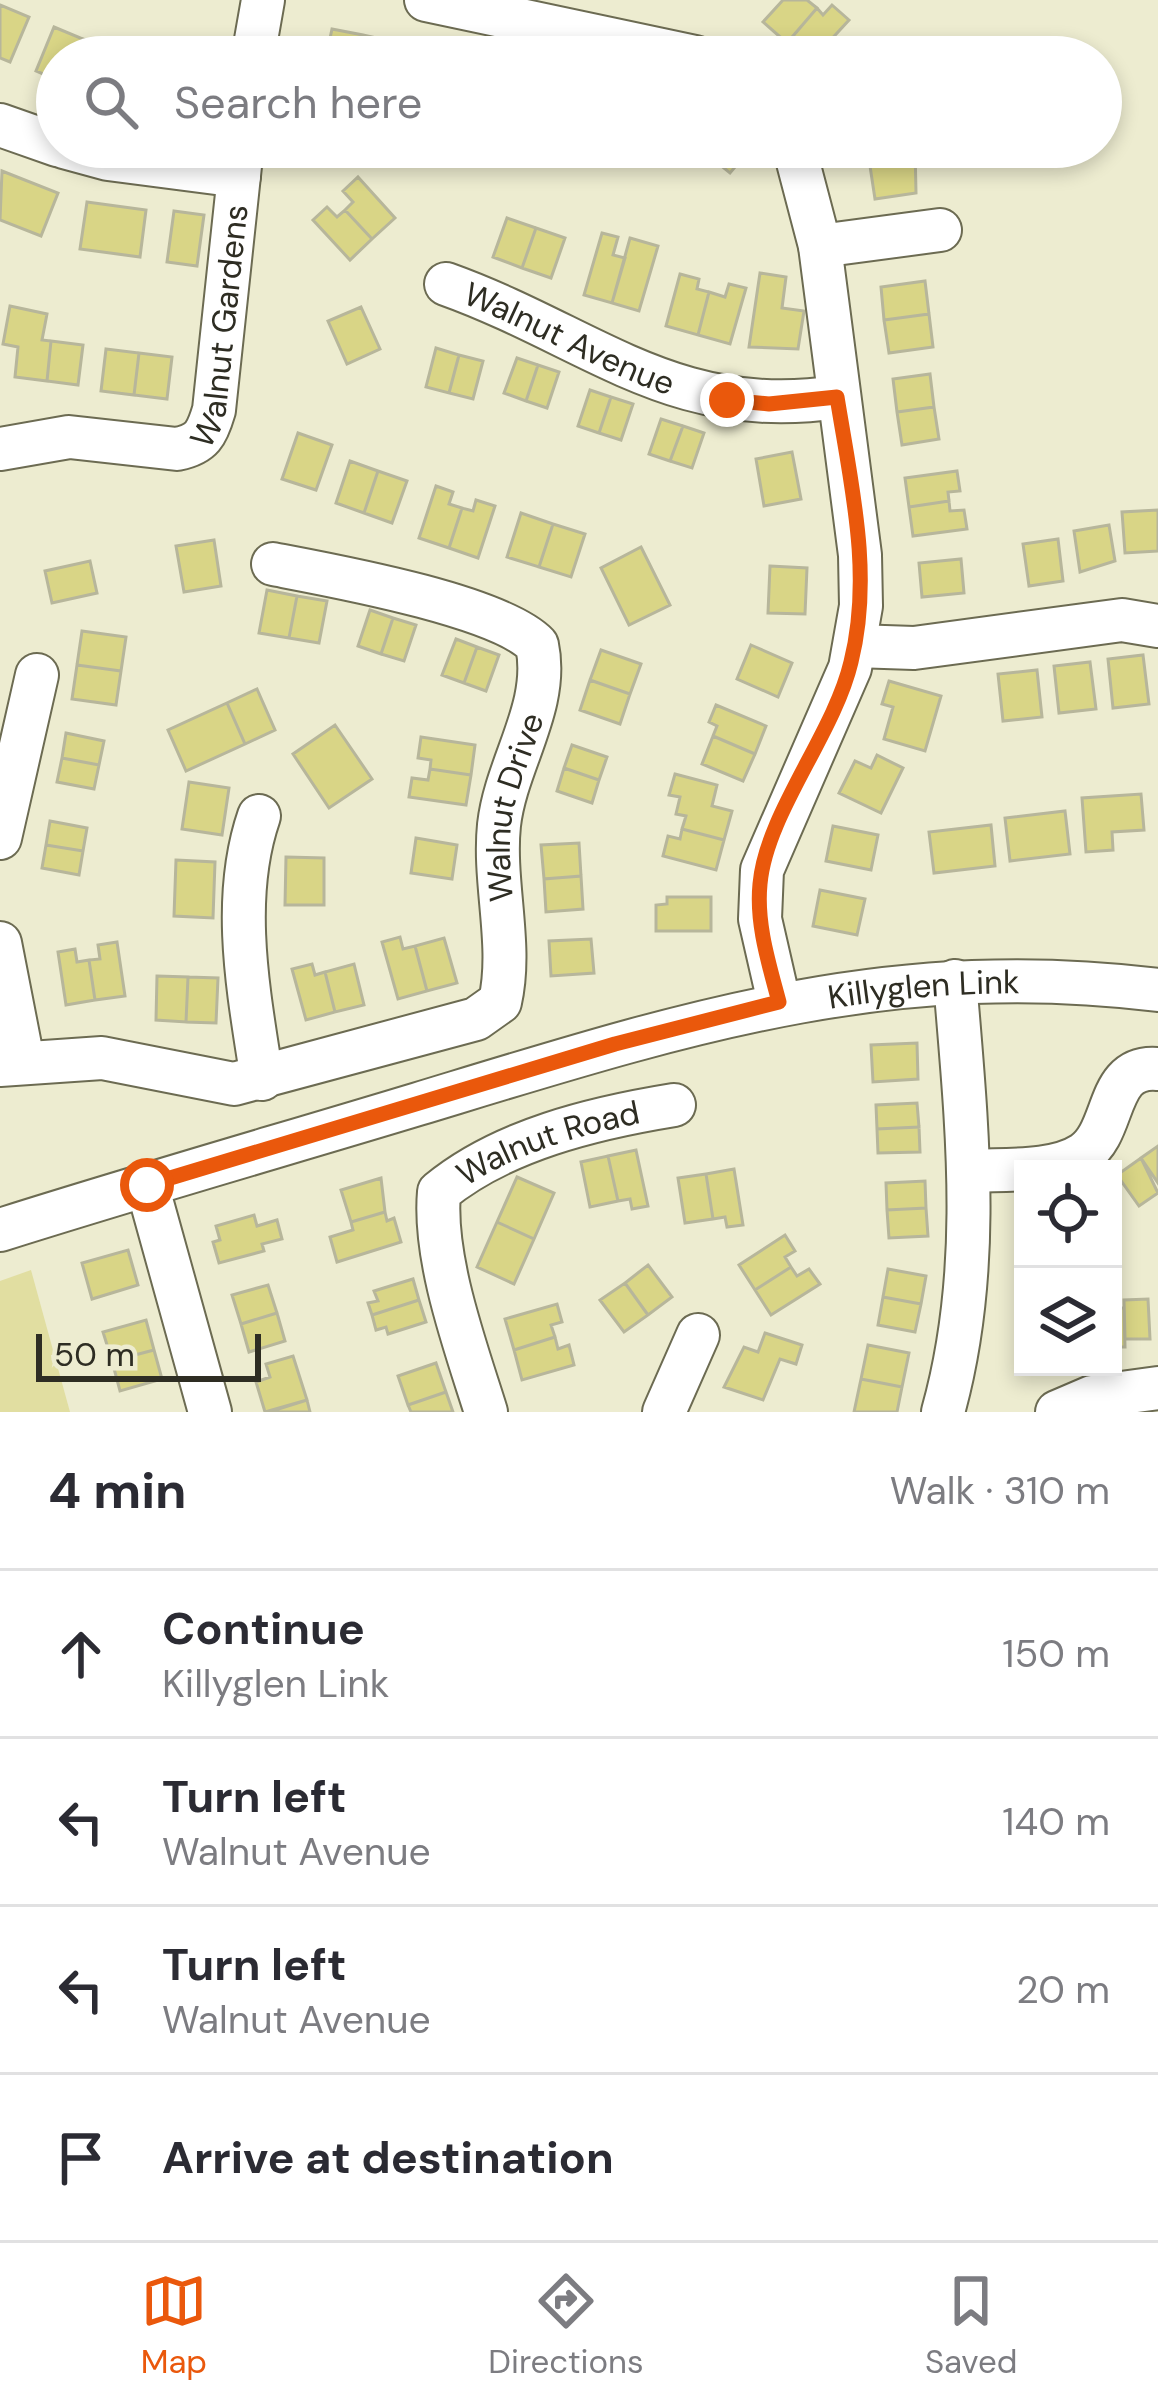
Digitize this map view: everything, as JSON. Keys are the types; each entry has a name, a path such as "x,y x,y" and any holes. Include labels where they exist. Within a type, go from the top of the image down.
{"street":[{"path":"257,36 263,0"},
{"path":"426,0 596,36"},
{"path":"0,125 36,138"},
{"name":"Walnut Gardens","path":"0,449 69,437 177,449 194,445 207,434 214,410 240,168"},
{"path":"779,1002 760,919 762,871 841,692 855,646 860,556 820,246 800,168"},
{"path":"820,246 940,230"},
{"name":"Walnut Avenue","path":"446,284 542,322 637,373 690,392 757,404 837,397"},
{"name":"Walnut Drive","path":"0,943 12,1063 101,1058 213,1083 262,1079 476,1019 500,1002 505,981 497,883 500,822 543,673 537,645 516,629 388,585 273,564"},
{"path":"855,646 914,648 1122,620 1158,626"},
{"path":"0,838 37,675"},
{"path":"259,816 245,872 244,933 262,1079"},
{"path":"943,1412 969,1295 970,1171 955,981"},
{"name":"Killyglen Link","path":"0,1230 615,1044 779,1002 955,981 1158,990"},
{"path":"970,1171 1065,1162 1086,1153 1100,1135 1120,1084 1144,1067 1158,1069"},
{"name":"Walnut Road","path":"486,1412 452,1303 437,1214 439,1192 457,1177 572,1128 674,1105"},
{"path":"147,1185 210,1412"},
{"path":"664,1412 698,1335"},
{"path":"1058,1412 1092,1397 1138,1398"}],"shaded area":[{"path":"31,1270 70,1412 0,1412 0,1281"}],"building":[{"path":"783,0 807,0 817,8 793,36 779,36 763,22"},
{"path":"0,5 29,17 10,62 0,58"},
{"path":"832,5 849,20 834,36 793,36 817,8 823,15"},
{"path":"54,27 76,36 50,36"},
{"path":"332,29 363,35 363,36 330,36"},
{"path":"870,168 915,168 916,193 875,199"},
{"path":"2,171 58,193 41,236 0,220"},
{"path":"358,177 395,218 372,239 345,210 353,202 343,191"},
{"path":"87,202 146,210 140,257 80,249"},
{"path":"327,207 337,217 345,210 372,239 350,260 313,220"},
{"path":"174,211 204,215 197,266 167,262"},
{"path":"507,218 536,228 522,268 493,257"},
{"path":"536,228 565,238 551,278 522,268"},
{"path":"602,233 618,237 613,255 625,258 612,303 584,295"},
{"path":"630,238 658,246 639,311 612,303"},
{"path":"760,273 786,277 782,308 804,311 798,349 749,347"},
{"path":"680,274 699,279 697,289 709,292 698,335 666,326"},
{"path":"925,281 929,314 884,320 881,287"},
{"path":"729,284 746,288 730,344 698,335 709,292 725,297"},
{"path":"10,306 47,314 42,340 51,341 47,381 15,377 18,347 3,344"},
{"path":"361,307 380,349 347,364 328,321"},
{"path":"929,314 933,347 889,353 884,320"},
{"path":"51,341 83,345 78,385 47,381"},
{"path":"436,348 459,355 449,393 426,387"},
{"path":"106,349 139,353 134,395 101,391"},
{"path":"139,353 172,357 167,399 134,395"},
{"path":"459,355 483,361 473,399 449,393"},
{"path":"517,358 538,365 526,401 504,393"},
{"path":"538,365 559,372 547,408 526,401"},
{"path":"930,374 934,407 897,412 893,379"},
{"path":"590,390 611,397 599,433 578,426"},
{"path":"611,397 633,404 621,440 599,433"},
{"path":"934,407 939,439 902,445 897,412"},
{"path":"661,419 683,426 670,461 649,454"},
{"path":"683,426 704,433 692,468 670,461"},
{"path":"298,433 332,445 316,490 282,479"},
{"path":"792,452 801,499 764,506 756,459"},
{"path":"350,461 378,471 364,513 336,503"},
{"path":"378,471 407,481 392,523 364,513"},
{"path":"957,471 960,491 948,492 949,501 909,507 905,478"},
{"path":"436,486 453,492 449,504 462,508 449,548 419,538"},
{"path":"476,500 495,506 478,558 449,548 462,508 473,511"},
{"path":"949,501 950,511 964,510 967,529 913,536 909,507"},
{"path":"1158,510 1158,551 1125,553 1122,512"},
{"path":"521,513 553,524 539,567 507,557"},
{"path":"553,524 585,534 571,577 539,567"},
{"path":"1109,525 1115,561 1080,572 1074,531"},
{"path":"1058,539 1063,581 1029,586 1023,544"},
{"path":"214,540 221,586 184,592 176,546"},
{"path":"641,547 670,605 629,625 601,568"},
{"path":"961,559 964,593 922,597 919,563"},
{"path":"90,561 97,593 52,603 45,571"},
{"path":"770,566 807,568 805,614 768,613"},
{"path":"267,590 297,596 289,638 259,633"},
{"path":"297,596 327,601 319,643 289,638"},
{"path":"370,610 393,618 381,654 358,646"},
{"path":"393,618 416,625 404,661 381,654"},
{"path":"82,631 126,637 121,671 77,665"},
{"path":"456,639 477,647 464,683 442,675"},
{"path":"751,645 792,663 778,697 737,679"},
{"path":"477,647 499,655 486,691 464,683"},
{"path":"601,650 641,664 630,694 590,680"},
{"path":"1143,655 1149,704 1113,708 1108,659"},
{"path":"1090,662 1096,709 1059,713 1054,666"},
{"path":"77,665 121,671 116,705 72,699"},
{"path":"1037,670 1042,717 1003,721 998,674"},
{"path":"590,680 630,694 620,724 580,710"},
{"path":"889,681 941,696 925,751 884,739 893,707 882,704"},
{"path":"257,689 275,730 245,744 227,703"},
{"path":"227,703 245,744 186,771 168,730"},
{"path":"716,705 766,726 755,754 713,736 717,726 709,722"},
{"path":"335,725 372,779 329,808 293,754"},
{"path":"66,733 104,741 99,765 62,758"},
{"path":"713,736 755,754 743,781 702,764"},
{"path":"421,737 475,745 471,775 430,769 431,760 418,758"},
{"path":"572,745 607,757 599,780 564,768"},
{"path":"877,755 903,768 881,813 839,793 855,761 871,768"},
{"path":"62,758 99,765 94,789 57,782"},
{"path":"564,768 599,780 592,803 557,791"},
{"path":"430,769 471,775 466,805 409,797 412,778 428,780"},
{"path":"675,774 717,785 712,806 732,811 724,840 682,829 686,816 676,814 680,797 669,795"},
{"path":"189,782 229,788 222,835 182,829"},
{"path":"1141,794 1144,830 1112,832 1113,850 1086,852 1082,798"},
{"path":"1065,811 1070,854 1010,861 1005,818"},
{"path":"50,821 87,828 83,851 46,845"},
{"path":"991,825 995,866 934,873 929,832"},
{"path":"833,826 878,835 871,870 826,861"},
{"path":"682,829 724,840 716,870 663,856 668,836 680,839"},
{"path":"416,838 457,845 452,879 411,873"},
{"path":"579,843 581,876 544,879 541,845"},
{"path":"46,845 83,851 79,875 42,868"},
{"path":"286,857 324,858 324,905 285,905"},
{"path":"176,860 215,862 213,918 174,916"},
{"path":"581,876 583,909 546,912 544,879"},
{"path":"820,890 865,899 857,935 813,926"},
{"path":"667,897 711,897 711,931 656,931 656,905 667,904"},
{"path":"400,937 403,949 415,946 427,991 398,999 382,942"},
{"path":"444,938 457,983 427,991 415,946"},
{"path":"591,939 594,973 551,976 549,941"},
{"path":"117,942 125,996 95,1000 89,960 100,959 98,945"},
{"path":"75,949 77,962 89,960 95,1000 66,1005 58,952"},
{"path":"312,964 315,975 325,972 335,1012 306,1020 292,969"},
{"path":"354,964 364,1005 335,1012 325,972"},
{"path":"157,976 188,977 186,1022 156,1020"},
{"path":"188,977 218,978 216,1023 186,1022"},
{"path":"917,1043 918,1079 873,1082 871,1045"},
{"path":"917,1103 919,1127 877,1129 876,1105"},
{"path":"919,1127 920,1152 878,1153 877,1129"},
{"path":"1158,1146 1158,1183 1141,1158"},
{"path":"636,1150 648,1206 632,1209 630,1199 618,1201 608,1156"},
{"path":"608,1156 618,1201 590,1207 581,1162"},
{"path":"1141,1158 1158,1193 1139,1206 1122,1182 1122,1171"},
{"path":"734,1169 743,1225 727,1227 725,1217 713,1219 706,1174"},
{"path":"706,1174 713,1219 685,1223 678,1178"},
{"path":"517,1177 554,1193 534,1239 497,1222"},
{"path":"381,1178 385,1212 351,1222 341,1190"},
{"path":"925,1181 926,1208 887,1210 886,1183"},
{"path":"926,1208 928,1236 889,1238 887,1210"},
{"path":"385,1212 387,1221 394,1218 401,1242 337,1262 330,1237 353,1230 351,1222"},
{"path":"254,1215 257,1226 277,1220 282,1239 262,1244 264,1251 219,1263 213,1242 220,1240 216,1226"},
{"path":"497,1222 534,1239 514,1284 477,1267"},
{"path":"785,1235 795,1251 785,1257 791,1267 755,1290 739,1265"},
{"path":"128,1250 138,1285 92,1299 82,1263"},
{"path":"648,1265 672,1297 648,1315 625,1283"},
{"path":"791,1267 797,1276 809,1269 820,1284 771,1315 755,1290"},
{"path":"888,1269 926,1276 921,1304 883,1297"},
{"path":"413,1279 419,1300 372,1315 368,1303 378,1301 374,1291"},
{"path":"625,1283 648,1315 624,1332 600,1300"},
{"path":"268,1285 277,1313 241,1324 232,1295"},
{"path":"883,1297 921,1304 915,1332 878,1325"},
{"path":"1148,1299 1150,1339 1125,1339 1124,1300"},
{"path":"419,1300 426,1322 388,1334 386,1327 376,1330 372,1315"},
{"path":"557,1304 562,1322 551,1325 555,1337 514,1350 505,1319"},
{"path":"1122,1308 1124,1308 1122,1347"},
{"path":"277,1313 285,1341 249,1352 241,1324"},
{"path":"146,1320 154,1350 112,1361 103,1332"},
{"path":"765,1333 802,1345 796,1364 780,1359 763,1400 724,1387 744,1347 758,1352"},
{"path":"555,1337 558,1349 569,1345 574,1365 522,1380 514,1350"},
{"path":"868,1345 909,1353 902,1387 861,1379"},
{"path":"154,1350 162,1379 120,1391 112,1361"},
{"path":"293,1356 307,1400 265,1412 256,1382 270,1377 266,1364"},
{"path":"436,1363 446,1392 408,1405 398,1376"},
{"path":"861,1379 902,1387 897,1412 854,1412"},
{"path":"446,1392 453,1412 411,1412 408,1405"},
{"path":"307,1400 310,1412 269,1412"}],"route":[{"path":"147,1185 615,1044 779,1002 760,919 759,887 768,850 850,668 861,606 860,556 837,397 769,404 727,400"}]}
